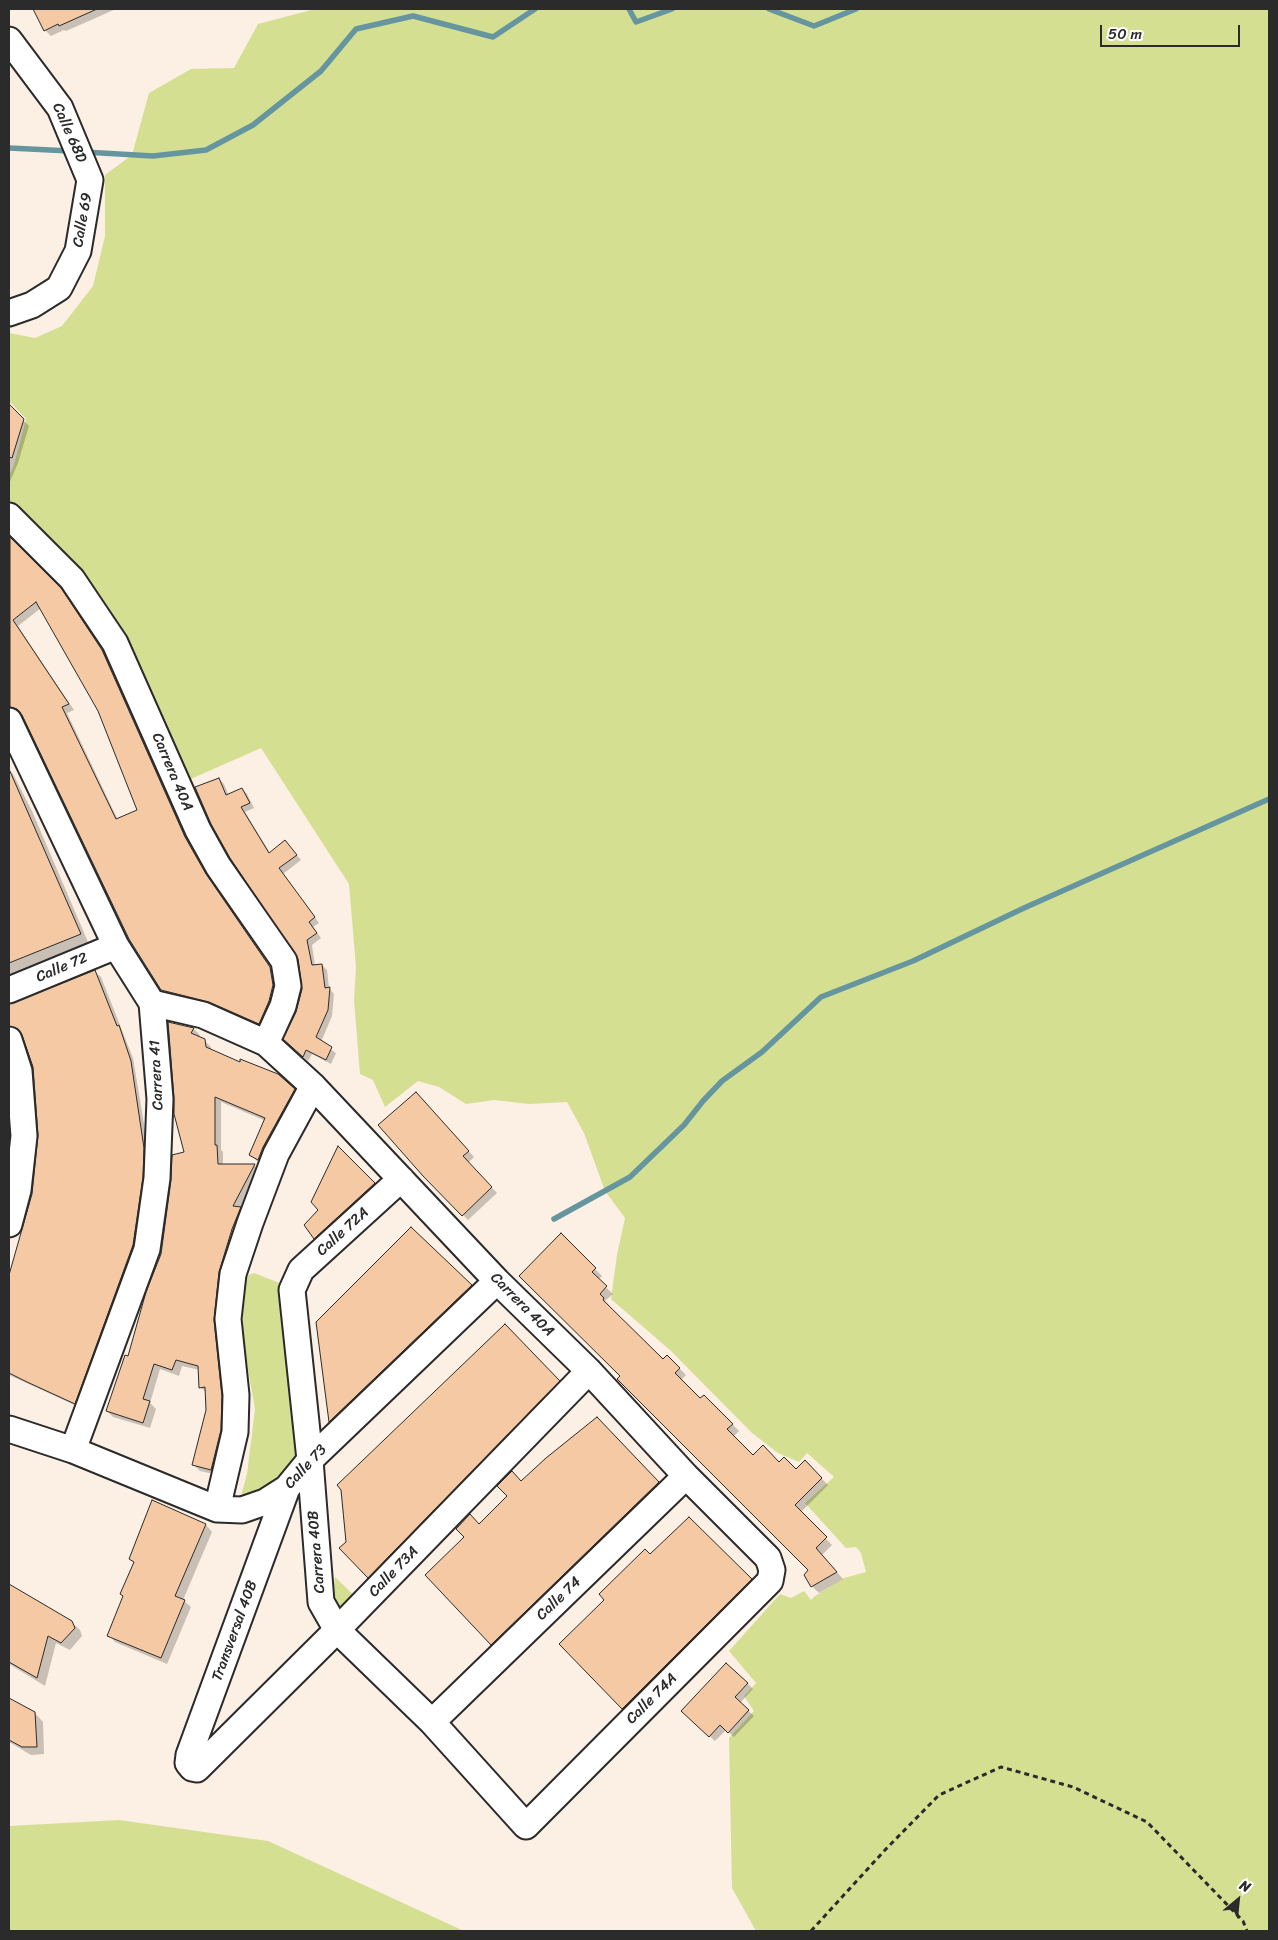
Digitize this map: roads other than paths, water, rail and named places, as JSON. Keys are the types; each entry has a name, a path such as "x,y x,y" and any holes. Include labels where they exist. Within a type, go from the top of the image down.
{"street":[{"name":"Calle 68D","path":"9,40 60,108 90,180"},
{"name":"Calle 69","path":"9,313 32,305 59,288 78,250 90,180"},
{"name":"Carrera 40A","path":"9,516 72,579 115,643 198,830 218,866 284,961 288,986 283,1006 266,1043"},
{"name":"Carrera 41","path":"10,724 116,946 152,1003 160,1099 157,1178 147,1249 73,1450"},
{"name":"Calle 72","path":"9,990 116,946"},
{"name":"Carrera 40A","path":"152,1003 203,1014 266,1043 313,1086 497,1281 589,1372 686,1476 768,1558 772,1570"},
{"path":"9,1040 18,1071 24,1136 18,1190 9,1224"},
{"path":"217,1509 235,1432 236,1395 228,1320 233,1274 276,1154 313,1086"},
{"name":"Calle 72A","path":"292,1290 301,1270 401,1179"},
{"name":"Calle 73","path":"9,1429 73,1450 217,1509 242,1510 265,1502 287,1488 310,1460 497,1281"},
{"name":"Carrera 40B","path":"292,1290 310,1460 321,1602 338,1630 432,1722 526,1826"},
{"name":"Calle 73A","path":"197,1770 338,1630 589,1372"},
{"name":"Calle 74","path":"432,1722 686,1476"},
{"name":"Transversal 40B","path":"197,1770 188,1763 189,1755 287,1488"},
{"name":"Calle 74A","path":"526,1826 770,1581 772,1570"}],"waterway":[{"path":"84,152 153,156 206,150 253,125 321,71 356,29 413,16 493,37 535,9"},
{"path":"629,9 636,22 672,9"},
{"path":"769,9 814,26 856,9"},
{"path":"9,148 70,151"},
{"path":"554,1219 630,1177 684,1125 722,1081 762,1052 821,997 913,961 1024,908 1269,799"}]}
